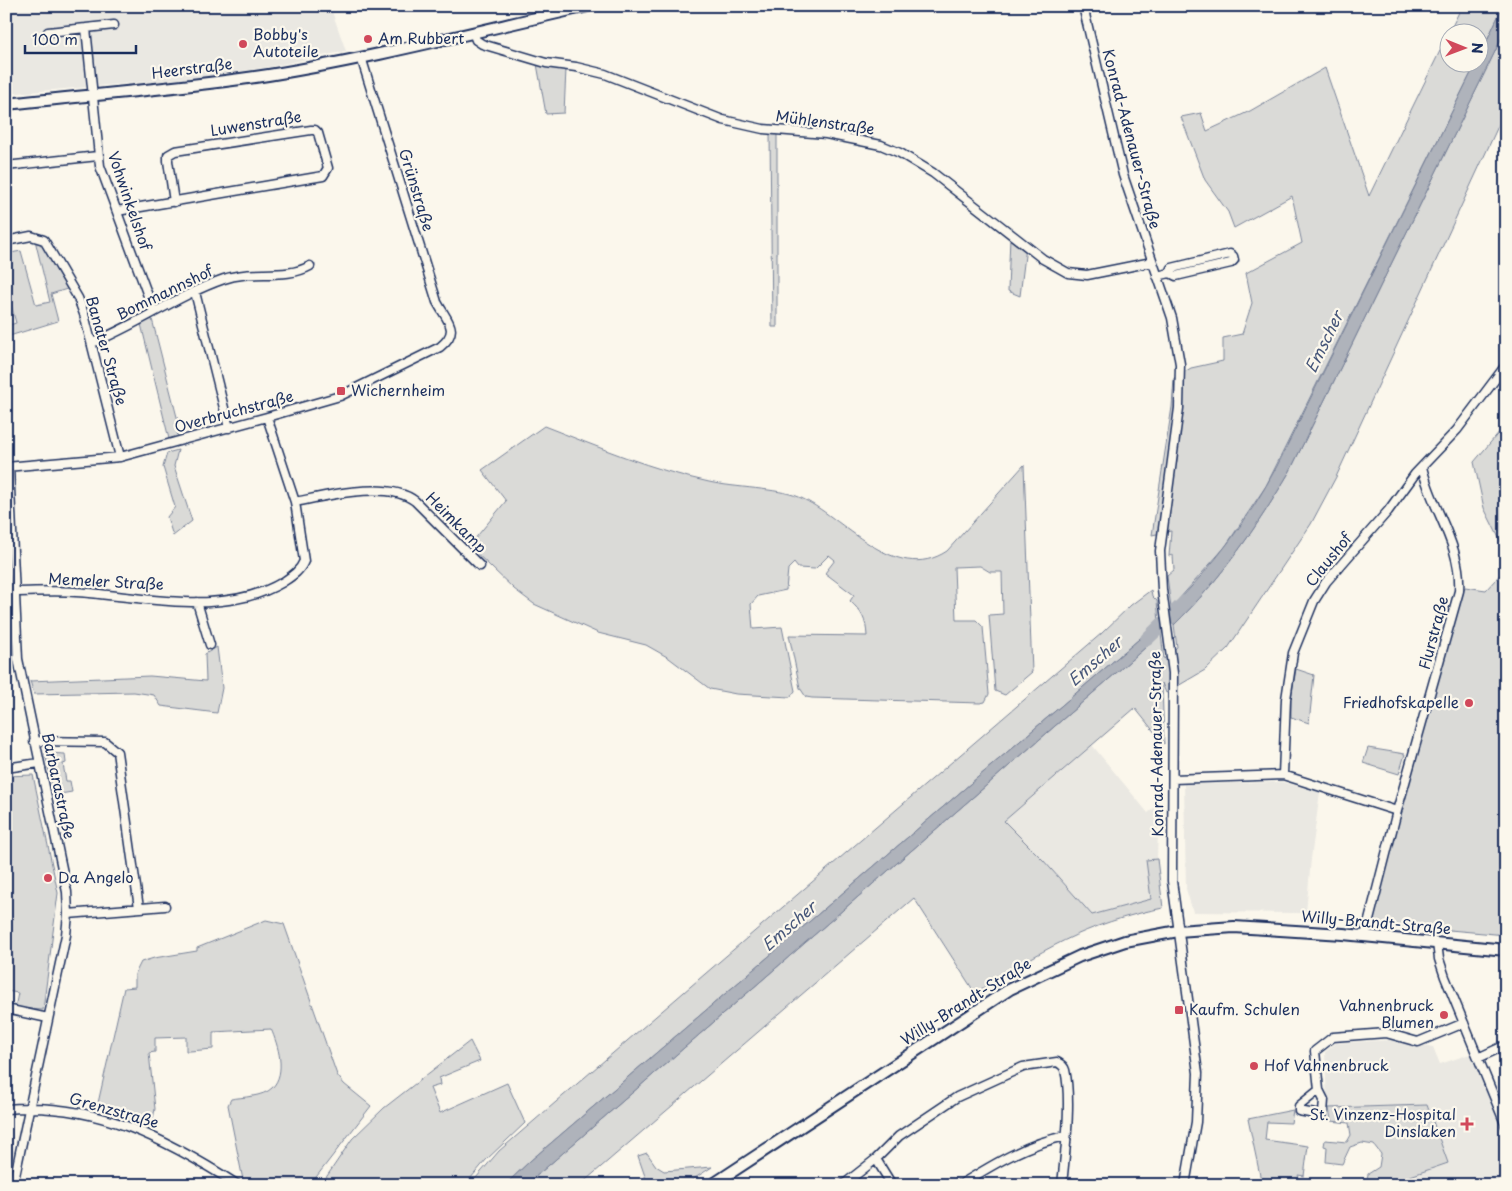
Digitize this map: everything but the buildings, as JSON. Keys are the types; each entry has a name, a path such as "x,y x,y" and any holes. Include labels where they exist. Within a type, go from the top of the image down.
{"main road":[{"name":"Heerstraße","path":"6,104 180,87 361,58 588,6"},
{"name":"Willy-Brandt-Straße","path":"712,1185 1010,989 1080,956 1125,941 1178,931 1234,928 1365,936 1506,950"}],"street":[{"name":"Konrad-Adenauer-Straße","path":"1083,6 1123,175 1175,331 1180,387 1160,540 1162,590 1173,673 1172,881 1198,1073 1196,1122 1185,1185"},
{"path":"48,32 114,25"},
{"path":"86,28 92,95"},
{"name":"Mühlenstraße","path":"473,32 476,40 482,44 546,63 606,74 723,120 763,129 826,134 860,140 900,152 933,173 1044,259 1068,273 1087,274 1152,262"},
{"name":"Grünstraße","path":"361,58 437,302 451,330"},
{"name":"Vohwinkelshof","path":"92,95 98,156 154,312"},
{"name":"Luwenstraße","path":"117,212 323,176 328,168 318,133 315,130 310,130 175,151 168,155 174,202"},
{"path":"6,166 98,156"},
{"name":"Banater Straße","path":"6,242 32,236 39,237 49,245 78,298 92,343 120,457"},
{"path":"1157,276 1170,273 1176,276 1231,263 1234,260 1230,254 1172,268 1170,273"},
{"name":"Bommannshof","path":"92,343 196,292 236,275 298,273 310,266"},
{"path":"196,292 229,428"},
{"name":"Overbruchstraße","path":"8,467 120,457 340,396 440,347 449,340 451,330"},
{"path":"1422,467 1457,430 1506,365"},
{"path":"267,417 295,502"},
{"name":"Barbarastraße","path":"8,467 18,659 67,892 68,914 29,1107"},
{"name":"Claushof","path":"1283,775 1286,699 1293,653 1306,615 1326,582 1388,511 1397,496 1422,467"},
{"name":"Flurstraße","path":"1365,936 1397,811 1460,591 1455,550 1425,479 1422,467"},
{"name":"Heimkamp","path":"295,502 344,492 366,491 404,495 415,501 480,566"},
{"name":"Memeler Straße","path":"14,592 74,591 196,602 242,599 276,586 296,573 304,561 295,502"},
{"path":"196,602 210,645"},
{"path":"6,625 16,625"},
{"path":"34,741 105,742 117,752 139,908"},
{"path":"6,768 39,763"},
{"path":"1172,779 1283,775 1397,811"},
{"path":"68,914 166,906"},
{"path":"1437,943 1439,959 1506,1126"},
{"path":"6,1009 48,1018"},
{"path":"1319,1090 1315,1052 1333,1037 1386,1033 1418,1042 1464,1023"},
{"path":"1478,1058 1506,1045"},
{"path":"843,1185 876,1159 899,1136 957,1097 1023,1067 1057,1062 1065,1070 1066,1136 1062,1185"},
{"path":"14,1185 29,1107"},
{"name":"Grenzstraße","path":"6,1109 29,1107 85,1114 142,1131 200,1160 238,1185"},
{"path":"960,1185 1016,1154 1054,1138 1066,1136"},
{"path":"876,1159 892,1185"}],"shaded area":[{"path":"6,6 330,6 346,51 269,67 204,77 6,94"},
{"path":"1462,6 1503,6 1490,34 1490,22 1454,22"},
{"path":"1503,6 1506,6 1506,29 1490,62 1490,34"},
{"path":"1506,29 1506,109 1336,477 1311,524 1228,648 1205,670 1166,693 1162,683 1164,744 1135,708 1004,821 1043,860 1092,915 1151,899 1146,860 1157,859 1163,908 1110,922 1064,940 975,993 914,898 580,1185 526,1185 1161,634 1164,659 1177,647 1174,625 1223,571 1265,512 1290,471 1485,72 1490,72 1490,62"},
{"path":"1440,51 1440,72 1472,72 1266,486 1225,547 1171,608 1167,576 1174,570 1173,555 1169,556 1171,531 1152,535 1172,407 1174,378 1191,368 1223,361 1223,338 1242,334 1252,303 1246,273 1302,243 1292,196 1234,228 1228,212 1205,180 1181,117 1201,113 1207,131 1250,111 1325,68 1369,196"},
{"path":"537,64 566,69 564,113 546,114"},
{"path":"1472,72 1485,72 1290,471 1265,512 1223,571 1174,625 1171,608 1230,541 1255,504 1277,466"},
{"path":"770,133 777,133 777,327 772,327"},
{"path":"1010,236 1026,247 1020,296 1008,291"},
{"path":"35,240 43,246 67,289 51,294 58,321 6,337 6,326 16,323 6,286 6,254 21,251 36,305 50,302"},
{"path":"152,319 178,421 175,423 178,437 169,439 141,324"},
{"path":"1506,424 1506,552 1484,508 1474,462"},
{"path":"544,426 626,457 688,477 799,497 816,506 870,544 888,554 908,560 927,560 947,551 1024,465 1032,672 1005,695 995,691 989,615 1003,614 1002,572 990,572 980,566 954,567 956,620 976,620 983,627 989,694 985,702 980,703 806,697 800,688 789,635 867,636 863,616 850,601 854,595 825,573 835,560 829,555 815,569 798,568 794,563 788,569 786,590 758,596 751,604 753,629 782,627 795,691 790,697 736,694 710,689 669,658 646,645 598,633 534,604 514,589 469,546 506,501 482,470"},
{"path":"178,450 174,466 192,521 173,536 167,517 175,507 163,467 167,453"},
{"path":"1506,568 1506,935 1370,923 1423,725 1465,587 1486,590"},
{"path":"1151,590 1152,596 1157,601 1159,622 530,1161 505,1185 470,1185 499,1151 1102,633 1131,605"},
{"path":"1159,622 1161,634 526,1185 505,1185 530,1161"},
{"path":"217,647 222,688 217,713 161,706 154,695 134,692 34,694 30,681 150,676 206,681 205,654"},
{"path":"1296,669 1314,675 1309,723 1291,717 1291,699"},
{"path":"1092,745 1148,813 1159,804 1157,859 1146,860 1151,899 1092,915 1043,860 1004,821"},
{"path":"1368,748 1405,754 1399,774 1363,763"},
{"path":"45,753 65,754 66,763 63,764 66,781 70,781 72,792 54,795"},
{"path":"33,775 58,893 43,1010 15,1008 18,993 6,991 6,776"},
{"path":"1282,782 1320,792 1306,913 1193,912 1186,889 1184,784"},
{"path":"266,920 284,924 337,1075 344,1084 371,1106 310,1185 250,1185 243,1180 228,1105 231,1099 258,1095 268,1091 277,1082 280,1059 271,1029 213,1032 213,1049 190,1051 186,1051 186,1037 155,1038 155,1052 149,1053 155,1109 151,1128 96,1112 124,988 135,987 135,974 141,962 197,951 197,948"},
{"name":"St. Vinzenz-Hospital Dinslaken","path":"1390,1040 1433,1047 1440,1064 1470,1054 1506,1139 1506,1185 1384,1185 1448,1163 1427,1105 1329,1108 1327,1105 1325,1052 1336,1043"},
{"path":"470,1041 480,1061 439,1078 440,1085 430,1088 440,1113 507,1083 525,1123 486,1160 465,1185 321,1185 352,1139 384,1108"},
{"path":"1427,1105 1448,1163 1384,1185 1366,1185 1368,1174 1379,1167 1381,1154 1374,1145 1362,1143 1350,1147 1342,1164 1326,1162 1327,1147 1324,1146 1325,1140 1347,1142 1351,1135 1349,1123 1331,1121 1329,1108"},
{"path":"1293,1110 1291,1123 1267,1122 1265,1140 1308,1146 1304,1176 1298,1175 1302,1185 1262,1185 1248,1119"},
{"path":"647,1153 656,1166 664,1171 712,1167 684,1185 648,1185 638,1156"}],"waterway":[{"name":"Emscher","path":"1147,639 1185,602"}],"place":[{"name":"Am Rubbert","path":"368,39"},
{"name":"Bobby's Autoteile","path":"243,44"},
{"name":"Wichernheim","path":"341,391"},
{"name":"Friedhofskapelle","path":"1469,703"},
{"name":"Da Angelo","path":"48,878"},
{"name":"Kaufm. Schulen","path":"1179,1010"},
{"name":"Vahnenbruck Blumen","path":"1444,1015"},
{"name":"Hof Vahnenbruck","path":"1254,1066"},
{"name":"St. Vinzenz-Hospital Dinslaken","path":"1467,1124"}]}
